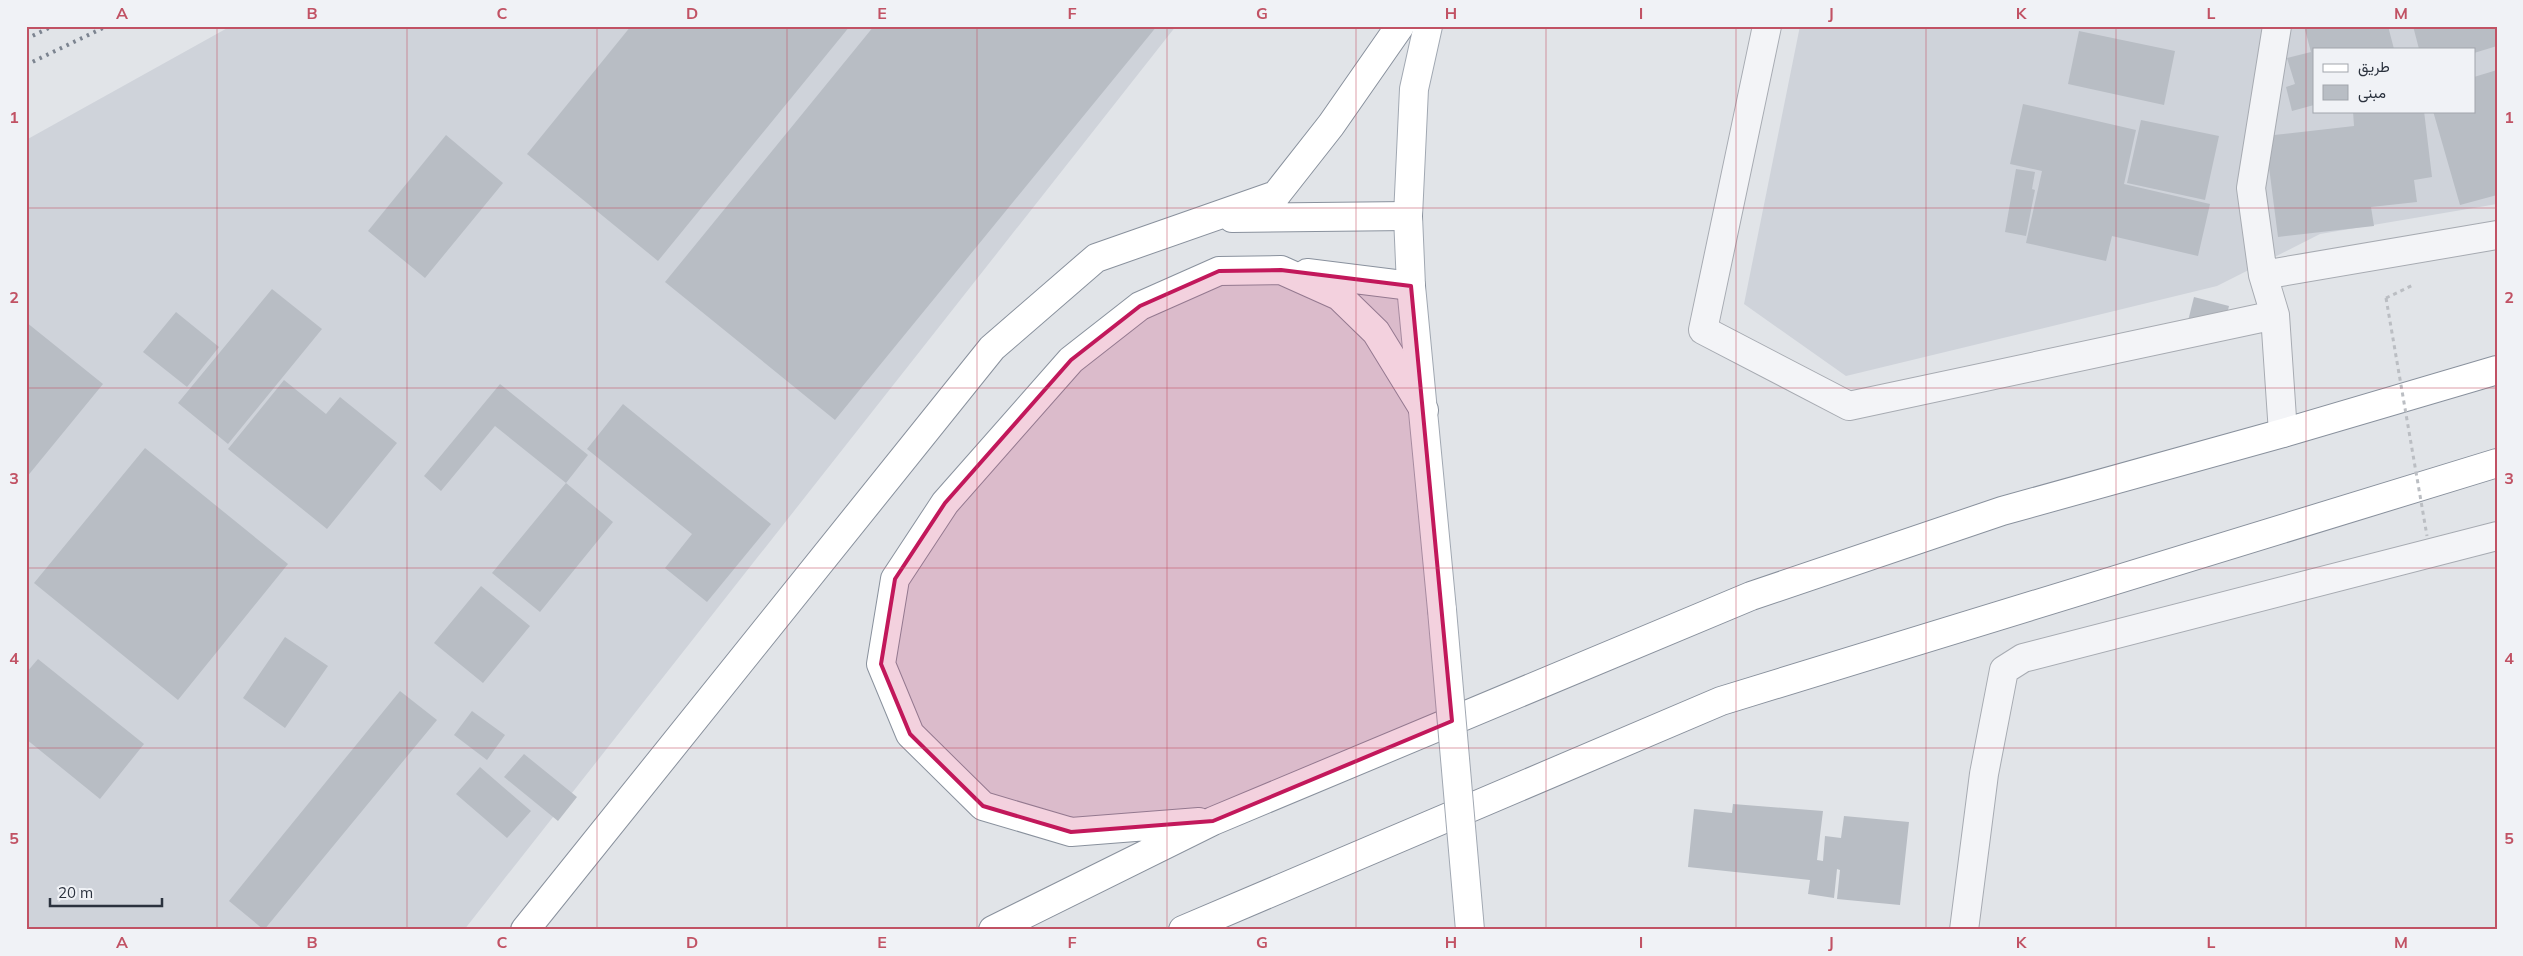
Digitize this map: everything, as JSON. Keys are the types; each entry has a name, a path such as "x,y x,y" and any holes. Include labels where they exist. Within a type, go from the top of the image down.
{"main road":[{"path":"525,930 992,348 1096,258 1276,195 1331,125 1400,26"},
{"path":"1428,26 1414,90 1408,216 1412,286 1470,930"},
{"path":"1210,218 1408,216"},
{"path":"1213,821 1071,832 983,806 910,734 881,664 895,579 945,503 1071,360 1140,306 1219,271 1281,270 1412,286"},
{"path":"1281,270 1338,296 1376,332 1424,410"},
{"path":"993,930 1213,821 1751,596 2002,511 2283,433 2497,370"},
{"path":"1183,930 1721,701 2497,463"}],"street":[{"path":"1767,26 1703,330 1849,406 2276,315"},
{"path":"2277,26 2251,188 2263,275 2276,315 2283,433"},
{"path":"2263,275 2497,235"},
{"path":"1964,930 1984,774 2004,670 2023,658 2497,536"}],"path":[{"path":"2386,298 2427,536"}],"highlighted area":[{"path":"1281,270 1411,286 1452,721 1213,821 1071,832 983,806 910,734 881,664 895,579 945,503 1071,360 1140,306 1219,271"}],"shaded area":[{"path":"231,26 1176,26 464,930 26,930 26,140"},
{"path":"1800,26 2497,26 2497,204 2320,234 2217,286 1846,376 1744,304"}],"building":[{"path":"631,26 850,26 658,261 527,154"},
{"path":"874,26 1157,26 835,420 665,282"},
{"path":"2304,26 2388,26 2394,48 2313,48 2313,105 2292,111 2286,87 2295,84 2287,58 2311,52"},
{"path":"2413,26 2497,26 2497,46 2476,52 2476,48 2419,48"},
{"path":"2079,31 2175,51 2164,105 2068,84"},
{"path":"2497,70 2497,195 2460,205 2433,112 2476,112 2476,76"},
{"path":"2023,104 2136,130 2124,184 2210,204 2198,256 2112,236 2106,261 2026,243 2042,171 2010,164"},
{"path":"2353,112 2424,112 2432,177 2414,180 2417,202 2371,207 2374,226 2278,237 2265,136 2354,126"},
{"path":"2141,120 2219,136 2205,200 2127,183"},
{"path":"446,135 503,183 425,278 368,231"},
{"path":"2016,169 2035,172 2032,189 2035,190 2026,236 2005,232"},
{"path":"272,289 322,329 228,444 178,403"},
{"path":"2194,297 2229,306 2221,339 2186,329"},
{"path":"176,312 219,347 187,387 143,352"},
{"path":"26,322 103,384 26,478"},
{"path":"284,380 326,414 340,397 397,443 327,529 228,449"},
{"path":"500,384 588,455 566,483 495,426 441,491 424,476"},
{"path":"623,404 771,524 707,602 665,568 692,534 587,449"},
{"path":"145,448 288,564 178,700 34,583"},
{"path":"566,483 613,522 540,612 492,573"},
{"path":"481,586 530,626 483,683 434,643"},
{"path":"285,637 328,666 285,728 243,698"},
{"path":"38,659 144,744 100,799 26,739 26,673"},
{"path":"400,691 437,720 264,930 229,901"},
{"path":"472,711 505,735 487,760 454,735"},
{"path":"524,754 577,797 558,821 504,777"},
{"path":"480,767 531,811 507,838 456,794"},
{"path":"1733,804 1823,811 1817,860 1823,861 1825,836 1841,838 1844,816 1909,822 1900,905 1837,899 1840,870 1837,869 1834,898 1808,894 1810,880 1688,867 1694,809 1732,813"}],"railway":[{"path":"26,39 53,26"},
{"path":"26,65 107,26"}]}
